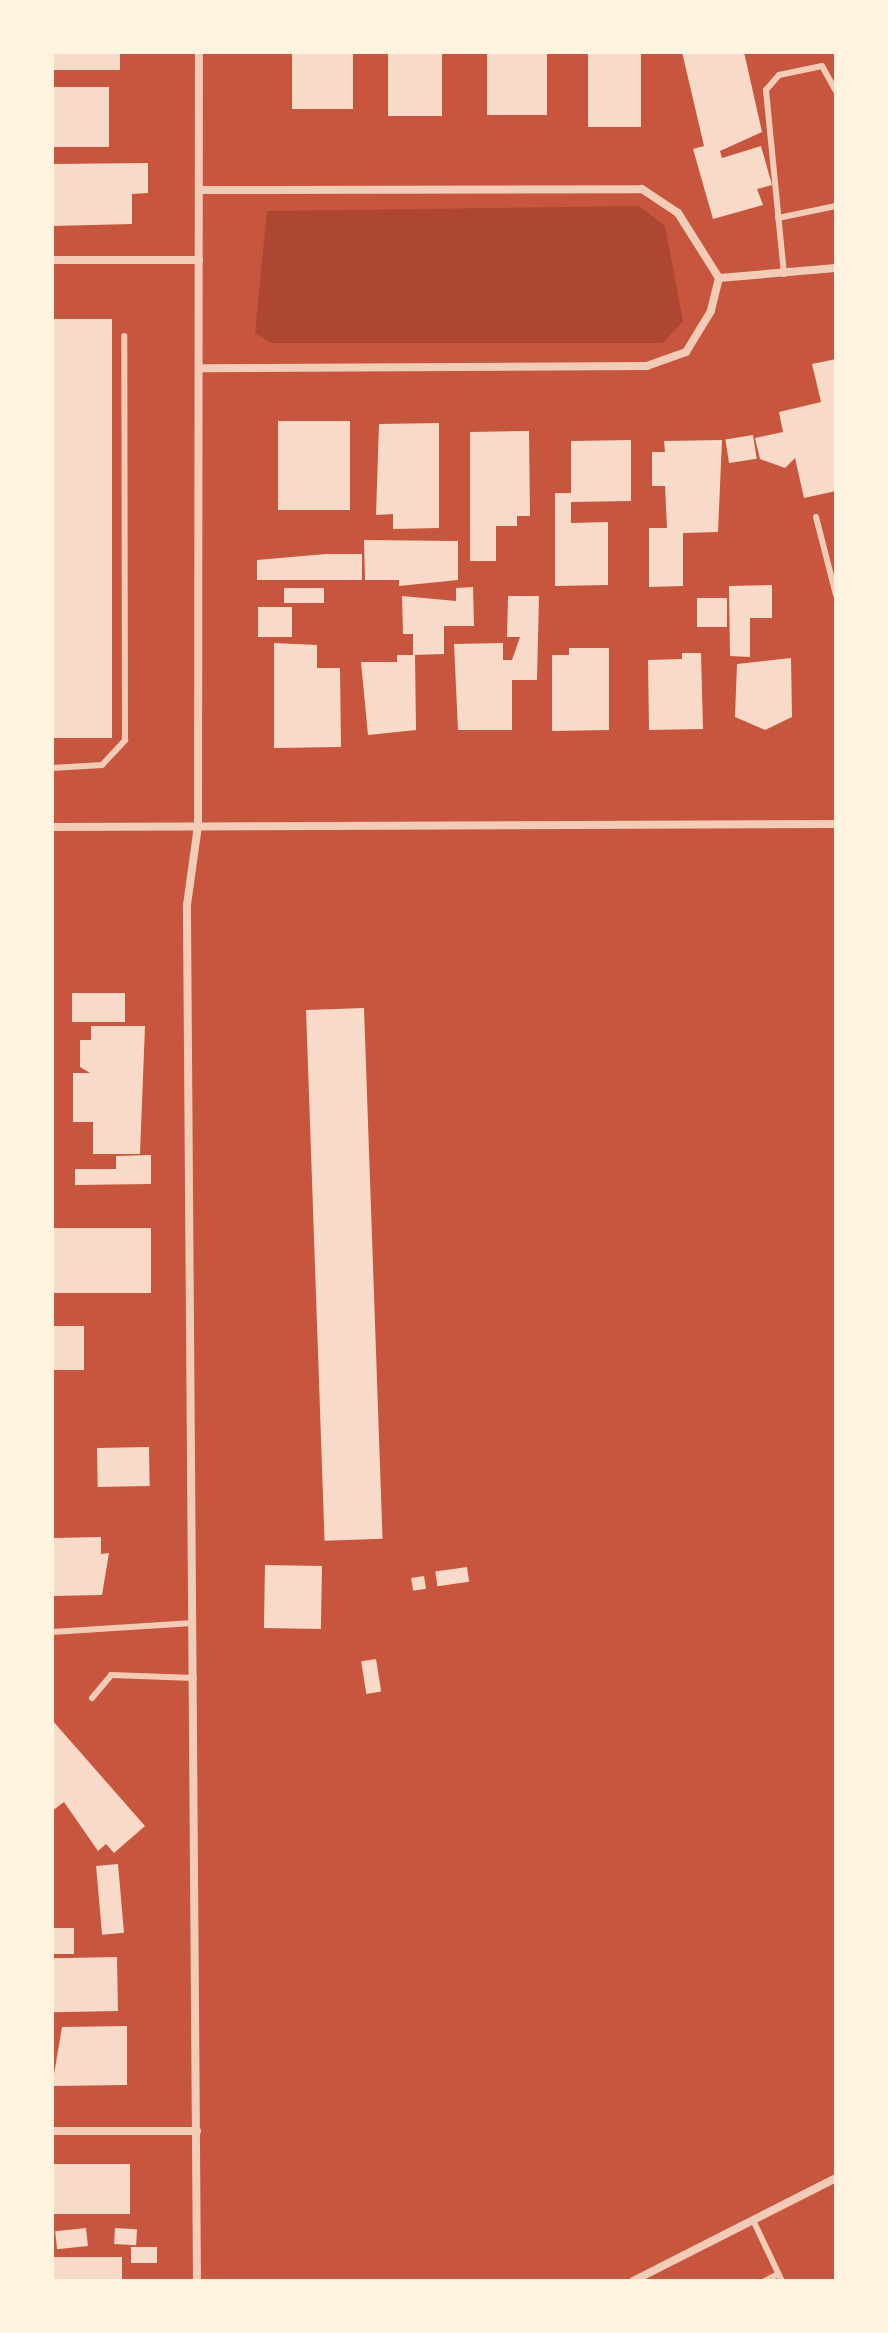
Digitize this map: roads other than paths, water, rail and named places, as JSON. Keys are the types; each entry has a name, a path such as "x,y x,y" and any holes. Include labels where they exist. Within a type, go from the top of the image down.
{"street":[{"path":"197,2281 187,905 198,826 199,52"},
{"path":"199,190 642,189 678,213 719,278 711,311 686,352 647,366 199,368"},
{"path":"52,260 199,260"},
{"path":"719,278 836,268"},
{"path":"52,827 836,824"},
{"path":"52,2131 197,2131"},
{"path":"633,2281 836,2178"}],"lane":[{"path":"784,274 769,82 822,66 836,91"},
{"path":"778,218 836,206"},
{"path":"52,768 102,765 125,740 124,336"},
{"path":"816,517 836,595"},
{"path":"52,1632 193,1623"},
{"path":"92,1698 111,1675 194,1678"},
{"path":"753,2220 780,2277 765,2281"}]}
